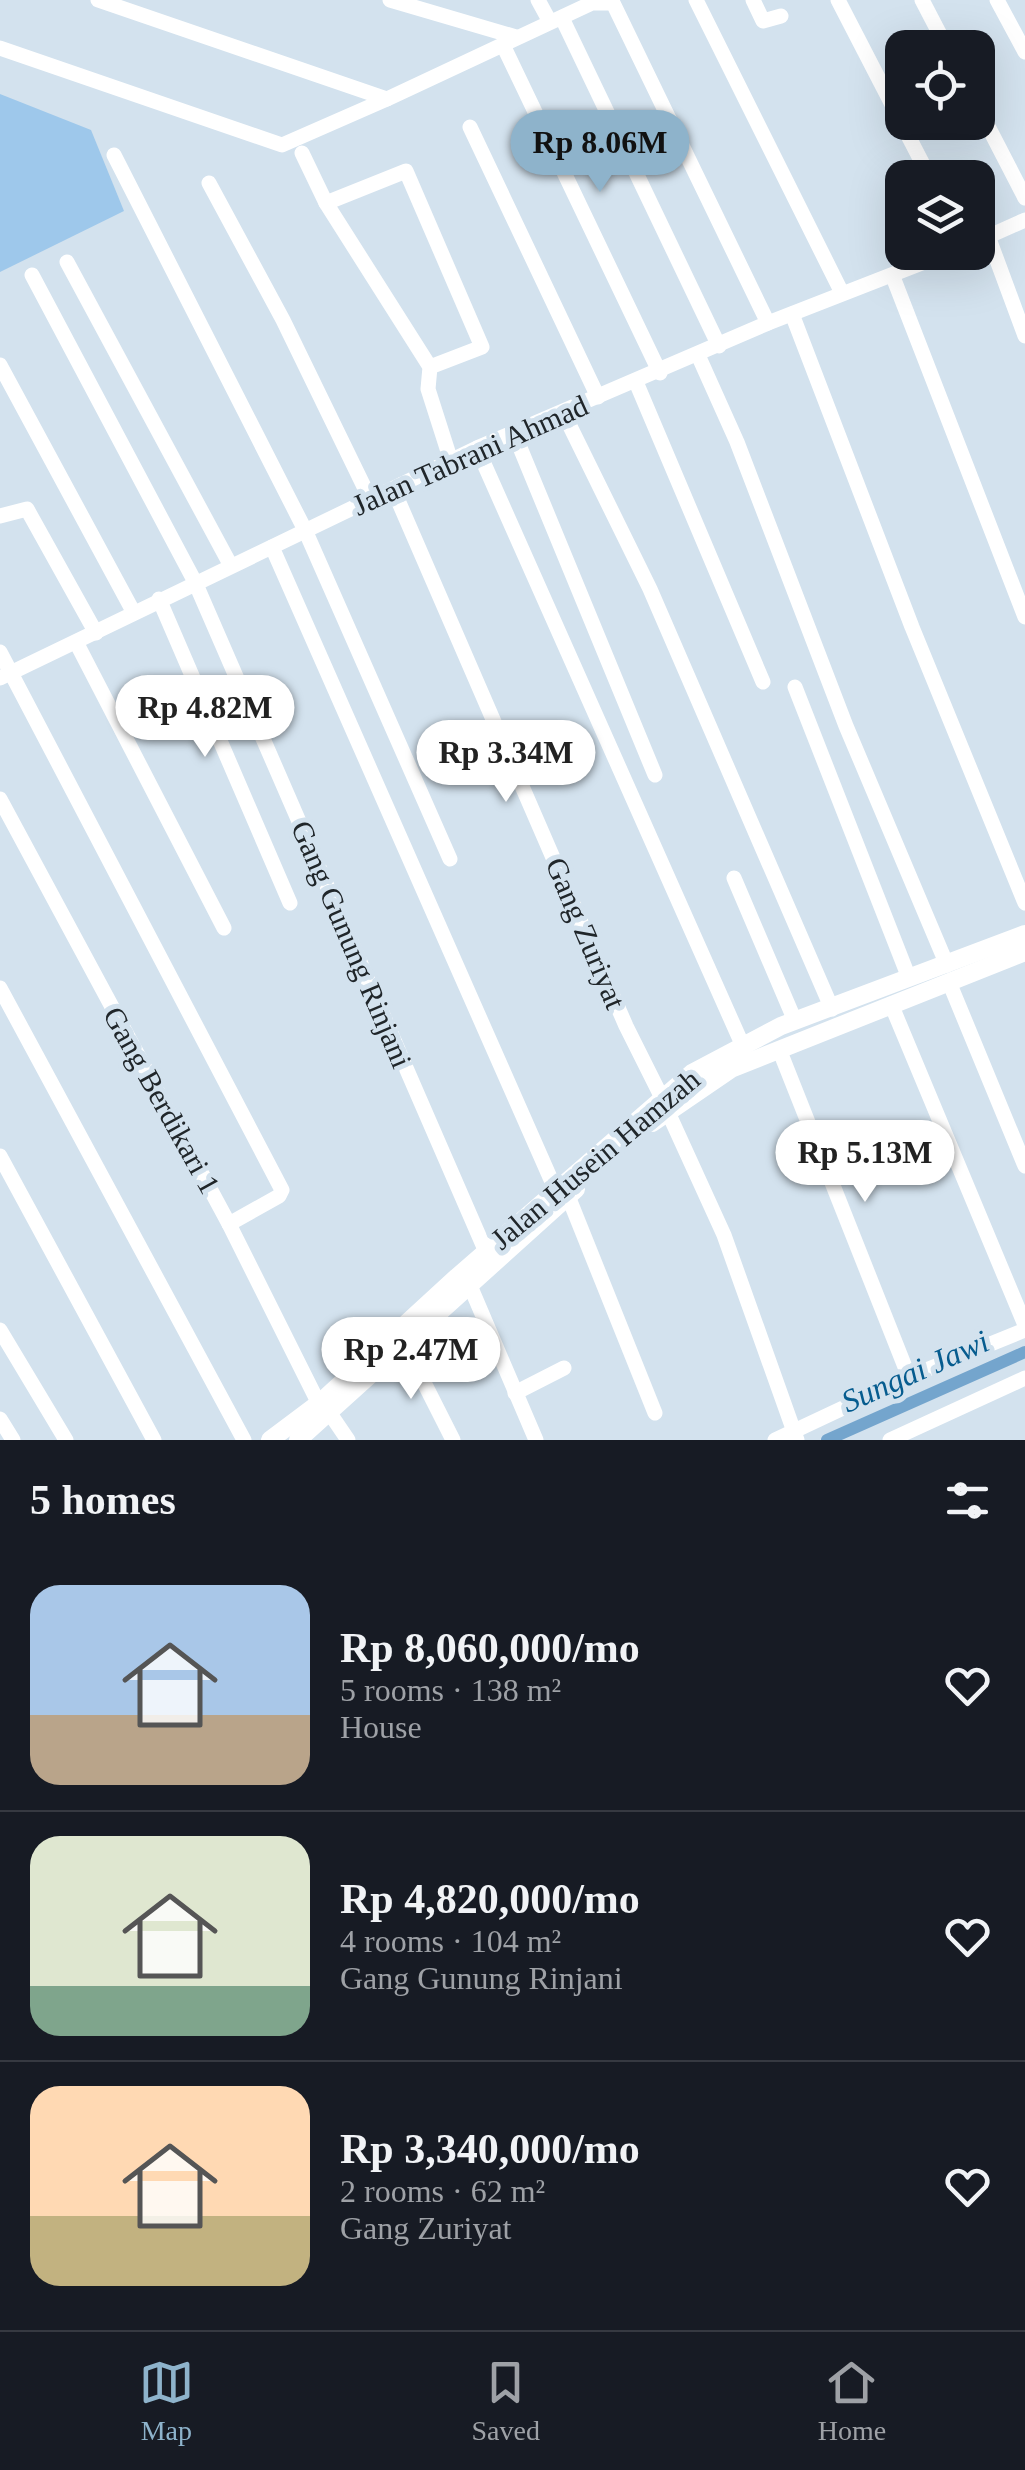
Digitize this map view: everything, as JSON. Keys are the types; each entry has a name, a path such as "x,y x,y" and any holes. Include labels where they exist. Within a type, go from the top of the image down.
{"street":[{"path":"98,0 387,99"},
{"path":"390,0 510,40 660,373"},
{"path":"538,0 556,20 719,346"},
{"path":"0,48 282,145 592,2 606,0 619,11 768,324"},
{"path":"696,0 842,293"},
{"path":"753,0 764,21 781,16"},
{"path":"838,0 921,160"},
{"path":"922,0 938,30"},
{"path":"997,0 1025,52"},
{"path":"470,127 598,397"},
{"path":"995,140 1025,198"},
{"path":"302,153 326,204 430,367 428,389 452,461"},
{"path":"114,154 305,530 450,859"},
{"path":"326,204 406,171 482,347 430,367"},
{"path":"209,182 283,320 371,501"},
{"path":"995,233 1025,220"},
{"path":"66,262 230,566"},
{"path":"995,268 1025,336"},
{"name":"Jalan Tabrani Ahmad","path":"6,676 477,448 842,293 909,270"},
{"name":"Gang Gunung Rinjani","path":"32,275 195,582 486,1252"},
{"path":"893,277 1025,617"},
{"path":"792,314 912,627 1025,903"},
{"path":"698,355 737,442 846,726 1025,1166"},
{"path":"0,365 134,613"},
{"path":"636,382 763,682"},
{"path":"563,412 658,605 832,1009"},
{"path":"514,433 655,775"},
{"path":"477,448 742,1044"},
{"name":"Gang Zuriyat","path":"394,491 626,1026 724,1235 796,1436"},
{"path":"0,516 28,508 96,632"},
{"path":"272,548 626,1335 655,1414"},
{"path":"160,599 290,903"},
{"path":"76,642 224,928"},
{"path":"0,652 6,676 282,1190 279,1196 229,1224"},
{"path":"795,687 909,978"},
{"name":"Gang Berdikari 1","path":"0,799 325,1409 348,1440"},
{"path":"734,878 795,1022"},
{"name":"Jalan Husein Hamzah","path":"664,1104 779,1049 891,1004 1025,934"},
{"name":"Jalan Husein Hamzah","path":"298,1440 486,1252 562,1193 664,1104 692,1073 742,1044 909,978 948,973 1025,952"},
{"path":"0,988 244,1440"},
{"path":"775,1440 796,1436 909,1377 1025,1328 891,1004"},
{"path":"779,1049 909,1377"},
{"path":"0,1156 154,1440"},
{"name":"Jalan Husein Hamzah","path":"270,1440 325,1409 406,1347 562,1193"},
{"path":"470,1288 536,1440"},
{"path":"0,1330 66,1440"},
{"path":"608,1342 626,1335"},
{"path":"406,1347 453,1440"},
{"path":"515,1392 564,1368"},
{"path":"890,1440 1025,1378"},
{"path":"0,1419 13,1440"}],"shaded area":[{"path":"0,94 91,130 124,211 0,272"}],"waterway":[{"name":"Sungai Jawi","path":"827,1440 1025,1352"}]}
